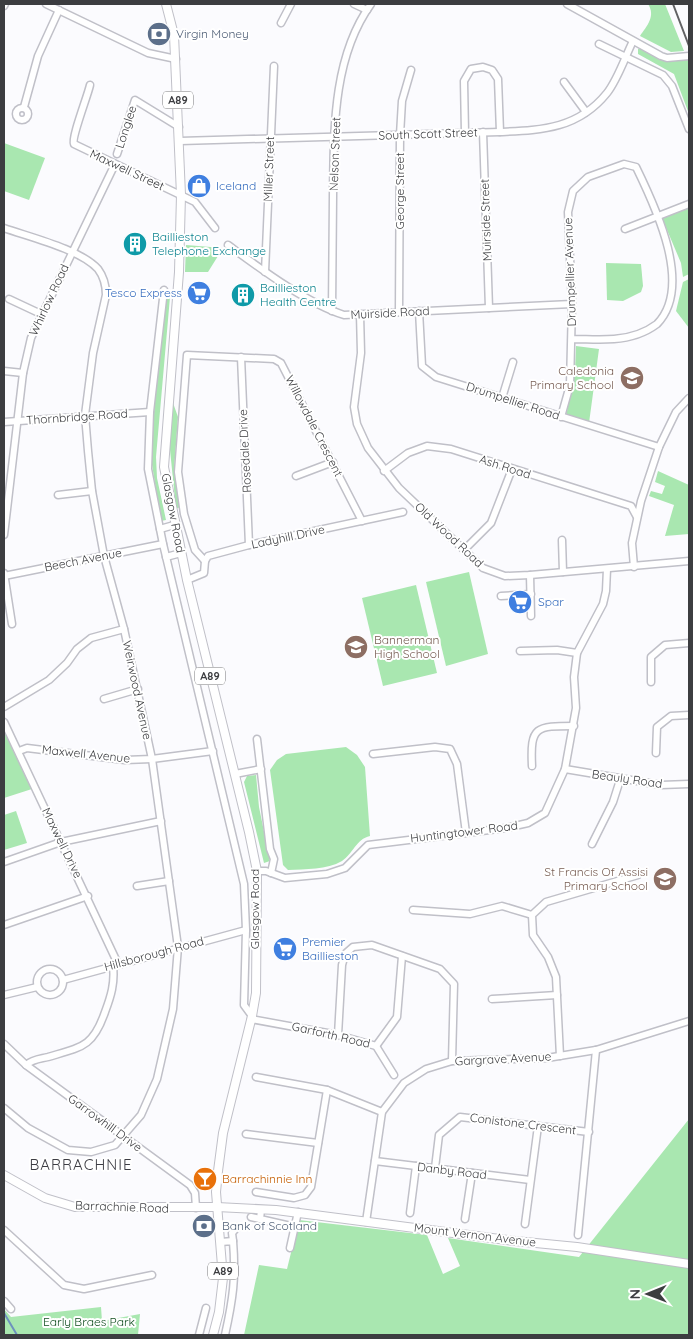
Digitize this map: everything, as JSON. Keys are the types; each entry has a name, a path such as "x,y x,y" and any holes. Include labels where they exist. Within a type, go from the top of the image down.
{"main road":[{"name":"Glasgow Road","path":"166,4 174,35 176,59 181,196 178,285 164,450 166,481 174,525 235,774 256,871 256,993 252,1018 223,1132 216,1192 217,1207"},
{"name":"Barrachnie Road","path":"4,1175 46,1198 75,1207 217,1207"},
{"name":"Mount Vernon Avenue","path":"217,1207 298,1212 578,1247 689,1264"},
{"name":"A89","path":"213,1335 222,1288 221,1242 217,1207"}],"street":[{"path":"46,4 148,53 176,59"},
{"path":"281,23 291,4"},
{"path":"354,4 366,10"},
{"name":"Nelson Street","path":"332,311 334,137 338,92 350,47 366,10 371,4"},
{"path":"567,4 667,58 689,56"},
{"path":"24,108 38,56 59,10"},
{"name":"South Scott Street","path":"180,141 500,132 538,130 562,126 586,112 608,92 633,41"},
{"path":"599,44 663,75 672,86 689,129"},
{"name":"Miller Street","path":"265,272 269,139 274,66"},
{"path":"465,133 464,81 471,69 483,67 492,70 498,79 500,132"},
{"name":"George Street","path":"399,312 400,135 402,101 411,70"},
{"path":"564,82 586,112"},
{"name":"Maxwell Street","path":"90,84 84,109 72,138 74,144 194,202 215,228"},
{"name":"Longlee","path":"117,154 135,100 179,127"},
{"name":"Muirside Street","path":"483,132 489,308"},
{"name":"Whirlow Road","path":"4,535 6,504 23,373 31,338 115,164"},
{"name":"Drumpellier Avenue","path":"561,417 570,385 572,304 568,212 573,191 588,177 624,164 636,167 659,216"},
{"path":"625,229 689,204"},
{"path":"572,339 616,339 647,332 671,312 679,292 678,263 659,216"},
{"name":"Weirwood Avenue","path":"4,228 90,262 98,269 106,286 106,295 93,353 85,415 92,491 104,556 124,629 152,760 178,947 172,1009 157,1079 141,1115 115,1145 91,1152 68,1150 28,1128 4,1108"},
{"name":"Muirside Road","path":"228,245 265,272 332,311 344,315 572,304"},
{"name":"Glasgow Road","path":"164,290 150,412 148,470 166,557 242,875 246,916 244,1005 252,1018"},
{"path":"9,299 41,314"},
{"name":"Drumpellier Road","path":"419,311 422,366 436,377 659,448"},
{"name":"Old Wood Road","path":"360,314 361,353 354,406 357,424 368,448 384,470 483,568 506,576 530,576 689,562"},
{"name":"Willowdale Crescent","path":"205,561 198,556 192,541 184,514 178,472 188,355 240,357 274,360 281,363 362,521"},
{"name":"Rosedale Drive","path":"240,357 249,545"},
{"path":"502,398 513,362"},
{"path":"4,371 23,373"},
{"path":"634,567 632,543 641,501 659,448 676,412 689,398"},
{"name":"Thornbridge Road","path":"4,422 150,412"},
{"name":"Ash Road","path":"384,470 408,453 427,446 451,449 512,470 631,506"},
{"path":"296,476 333,462"},
{"path":"464,550 492,523 512,470"},
{"path":"58,495 92,491"},
{"path":"637,517 631,506 641,501"},
{"name":"Ladyhill Drive","path":"187,580 204,573 205,561 208,556 249,545 404,512"},
{"path":"160,529 174,525"},
{"path":"562,540 563,572"},
{"name":"Beech Avenue","path":"4,575 163,544"},
{"path":"166,557 181,553"},
{"name":"Huntingtower Road","path":"256,871 271,873 285,878 328,874 345,868 368,845 528,823 545,813 565,769 574,726 577,653 603,604 606,592 607,569"},
{"path":"4,575 12,624"},
{"path":"530,576 531,616"},
{"path":"501,596 531,594"},
{"path":"4,708 49,680 67,663 77,649 91,638 124,629"},
{"path":"651,682 651,657 665,645 689,643"},
{"path":"524,653 558,650 577,653"},
{"path":"104,699 138,689"},
{"path":"656,753 656,727 671,716 689,715"},
{"name":"Maxwell Drive","path":"4,722 88,896 116,965"},
{"path":"529,761 532,741 539,730 547,726 574,726"},
{"path":"257,739 270,849 274,859 271,873"},
{"path":"373,754 435,747 450,750 457,764 466,833"},
{"name":"Maxwell Avenue","path":"18,751 27,748 125,760 152,760 213,751"},
{"path":"235,774 261,769"},
{"name":"Beauly Road","path":"565,769 620,780 661,785 689,784"},
{"path":"592,844 613,802 620,780"},
{"path":"4,862 62,842 161,821"},
{"path":"560,1056 556,978 548,957 532,935 532,915 546,902 638,875"},
{"path":"137,886 169,881"},
{"path":"4,925 88,896"},
{"path":"413,910 470,914 502,906 532,915"},
{"path":"246,916 256,915"},
{"name":"Hillsborough Road","path":"63,980 178,947 246,930"},
{"path":"246,944 255,944"},
{"path":"338,1035 342,965 345,954 353,947 372,945 440,969 454,984 452,1061"},
{"path":"376,1046 397,1017 402,956"},
{"path":"26,1064 31,1060 69,1050 93,1038 98,1032 112,993 116,965"},
{"path":"46,970 55,970 63,980 60,992 52,996 43,994 37,988 39,975 46,970"},
{"path":"4,995 37,988"},
{"path":"492,999 557,995"},
{"name":"Garforth Road","path":"252,1018 338,1035 376,1046 394,1075"},
{"name":"Gargrave Avenue","path":"366,1222 382,1112 404,1083 426,1069 452,1061 560,1056 596,1050 689,1021"},
{"name":"Garrowhill Drive","path":"4,1044 26,1064 190,1185 195,1192 196,1208"},
{"path":"578,1235 596,1050"},
{"path":"256,1078 327,1090 382,1112"},
{"path":"256,1192 294,1198 305,1195 311,1187 327,1090"},
{"name":"Conistone Crescent","path":"435,1168 439,1135 460,1116 588,1132"},
{"path":"525,1224 538,1126"},
{"path":"246,1134 318,1143"},
{"name":"Danby Road","path":"375,1161 530,1180"},
{"path":"410,1213 416,1166"},
{"path":"465,1220 472,1173"},
{"path":"260,1219 261,1210"},
{"path":"290,1248 298,1212"},
{"path":"250,1217 295,1227"},
{"path":"225,1335 234,1295 236,1272 232,1233 237,1228"},
{"path":"4,1230 64,1285 84,1289 152,1275"},
{"path":"221,1242 233,1241"},
{"path":"4,1301 11,1309"},
{"path":"199,1335 206,1308"}],"green space":[{"path":"648,4 665,4 684,51 671,52 640,36 651,17"},
{"path":"641,48 664,60 689,60 689,114 674,74 638,54 638,49"},
{"path":"4,143 45,158 29,200 4,191"},
{"path":"689,207 689,274 683,277 681,263 662,218"},
{"path":"186,245 223,248 208,272 185,272"},
{"path":"606,263 641,264 643,286 641,292 623,301 607,300"},
{"path":"689,279 689,328 676,311 683,282"},
{"path":"170,297 156,457 157,478 166,520 161,521 150,452 165,299"},
{"path":"576,346 599,349 589,423 566,416 575,371"},
{"path":"172,400 178,417 174,471 180,507 176,509 169,440"},
{"path":"658,471 689,485 689,534 665,536 674,505 649,496 651,491 662,494 665,486 655,482"},
{"path":"469,572 488,654 446,666 426,582"},
{"path":"416,585 437,673 383,686 362,598"},
{"path":"4,727 35,788 4,798"},
{"path":"346,747 357,755 365,767 370,836 361,840 346,858 336,864 316,869 288,870 283,865 270,770 277,760 286,754"},
{"path":"256,775 259,807 270,861 264,863 244,782 247,776"},
{"path":"16,811 27,843 4,850 4,815"},
{"path":"689,1119 689,1335 244,1335 259,1265 287,1269 299,1220 427,1235 443,1274 460,1266 448,1238 579,1257"},
{"name":"Early Braes Park","path":"101,1307 102,1321 140,1314 138,1335 4,1335 4,1309 11,1317"}],"waterway":[{"path":"4,1313 17,1335"}],"railway":[{"path":"673,4 689,46"}],"place":[{"name":"Virgin Money","path":"159,34"},
{"name":"Iceland","path":"199,186"},
{"name":"Baillieston Telephone Exchange","path":"135,244"},
{"name":"Tesco Express","path":"199,293"},
{"name":"Baillieston Health Centre","path":"243,295"},
{"name":"Caledonia Primary School","path":"632,378"},
{"name":"Spar","path":"520,602"},
{"name":"Bannerman High School","path":"356,647"},
{"name":"St Francis Of Assisi Primary School","path":"665,879"},
{"name":"Premier Baillieston","path":"285,949"},
{"name":"Barrachinnie Inn","path":"205,1179"},
{"name":"Bank of Scotland","path":"204,1226"}],"district":[{"name":"BARRACHNIE","path":"81,1165"}]}
